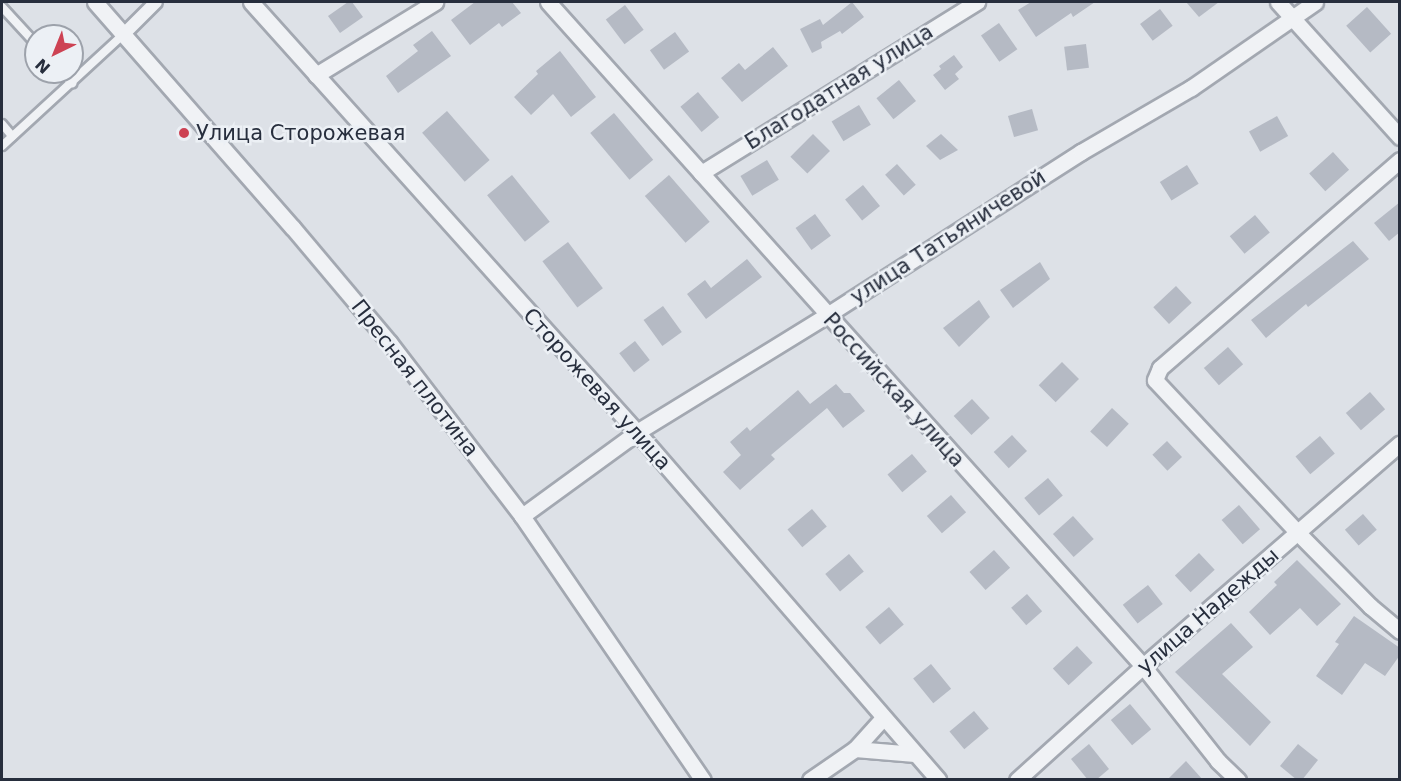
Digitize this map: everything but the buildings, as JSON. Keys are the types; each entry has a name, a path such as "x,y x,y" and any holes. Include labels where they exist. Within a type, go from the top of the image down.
{"street":[{"name":"Пресная плотина","path":"94,2 389,342 522,516 703,780"},
{"path":"124,34 156,2"},
{"name":"Сторожевая улица","path":"251,2 637,432 938,780"},
{"path":"316,75 435,2"},
{"name":"Российская улица","path":"548,2 1143,666 1218,761 1238,780"},
{"name":"Благодатная улица","path":"701,173 977,2"},
{"path":"1278,2 1400,136"},
{"name":"улица Татьяничевой","path":"522,516 637,432 827,315 1081,152 1191,88 1315,2"},
{"path":"1400,160 1160,368 1155,380 1298,533 1370,606 1400,631"},
{"name":"улица Надежды","path":"1017,780 1143,666 1400,443"},
{"path":"810,780 855,749 883,718"},
{"path":"855,749 915,754"}],"lane":[{"path":"2,7 24,31"},
{"path":"84,72 124,34"},
{"path":"2,146 71,84"},
{"path":"2,124 12,136"}],"place":[{"name":"Улица Сторожевая","path":"184,133"}]}
